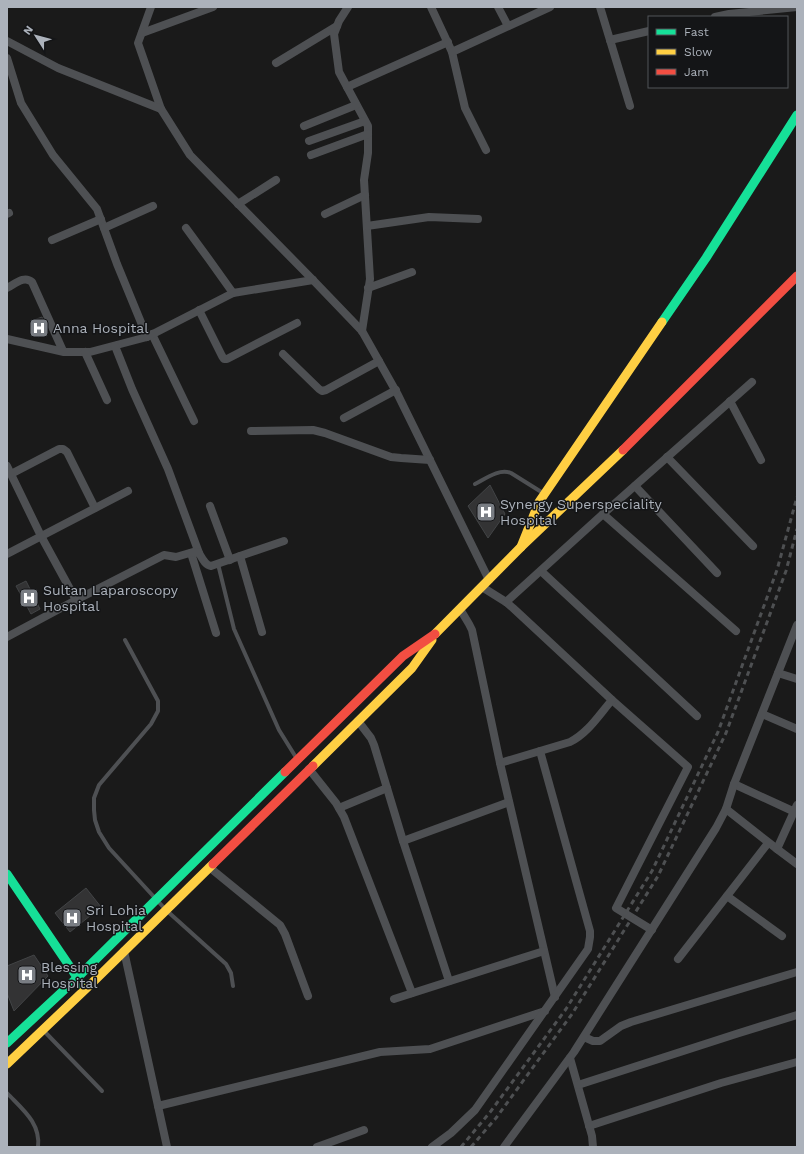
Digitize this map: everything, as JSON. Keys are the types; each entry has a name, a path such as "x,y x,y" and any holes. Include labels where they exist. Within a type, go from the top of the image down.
{"main road":[{"path":"521,547 539,502 544,494 706,258 797,115"},
{"path":"8,1040 78,977 404,656 436,633 521,547 632,442 797,276"},
{"path":"7,1064 412,668 436,633"},
{"path":"8,877 85,989"}],"street":[{"path":"151,7 138,44 161,109 190,155 362,331 396,390 489,580"},
{"path":"348,7 339,21 334,34 339,72 368,126 368,154 364,180 370,279 362,331"},
{"path":"431,7 452,52 465,108 486,150"},
{"path":"498,7 508,26"},
{"path":"452,52 550,7"},
{"path":"600,7 630,106"},
{"path":"720,16 762,9 797,7"},
{"path":"142,33 213,8"},
{"path":"276,63 337,26"},
{"path":"610,40 648,32"},
{"path":"7,41 58,68 161,109"},
{"path":"347,87 448,42"},
{"path":"7,58 21,103 54,155 97,209 117,264 150,335 194,421"},
{"path":"304,126 356,105"},
{"path":"309,141 365,121"},
{"path":"311,154 368,134"},
{"path":"238,204 276,180"},
{"path":"325,214 365,195"},
{"path":"104,228 153,206"},
{"path":"367,226 429,217 478,219"},
{"path":"52,240 101,219"},
{"path":"186,228 233,293"},
{"path":"368,288 412,272"},
{"path":"7,288 23,279 28,279 32,282 63,351"},
{"path":"7,339 63,351 90,352 150,335 233,293 313,280"},
{"path":"199,310 224,359 227,359 297,324"},
{"path":"115,346 132,389 168,469 195,553 216,633"},
{"path":"85,352 106,400"},
{"path":"283,354 318,389 322,390 326,390 379,361"},
{"path":"506,602 752,382"},
{"path":"344,418 396,390"},
{"path":"730,401 761,460"},
{"path":"251,431 313,430 391,457 430,460"},
{"path":"76,600 41,536 9,470 59,449 63,449 67,452 95,508"},
{"path":"667,457 753,546"},
{"path":"635,486 717,573"},
{"path":"7,554 128,490"},
{"path":"210,506 230,560"},
{"path":"603,514 736,631"},
{"path":"195,553 208,566 211,566 284,541"},
{"path":"7,637 164,555 176,557 195,553"},
{"path":"240,556 262,632"},
{"path":"541,571 697,716"},
{"path":"482,587 506,602 612,700 688,767 616,908 652,930"},
{"path":"460,609 472,630 500,763 555,997"},
{"path":"504,1147 570,1058 710,840 726,809 734,784 797,625"},
{"path":"778,673 797,679"},
{"path":"500,763 570,742 578,738 585,732 612,700"},
{"path":"762,714 797,729"},
{"path":"358,721 371,738 449,981"},
{"path":"432,1147 451,1133 475,1110 588,950 590,932 540,751"},
{"path":"309,769 336,803 344,817 412,993"},
{"path":"734,784 796,810 777,849"},
{"path":"339,808 387,788"},
{"path":"403,841 509,802"},
{"path":"726,809 797,864"},
{"path":"678,959 768,843"},
{"path":"209,868 280,925 285,934 308,996"},
{"path":"727,896 782,936"},
{"path":"124,951 167,1147"},
{"path":"394,999 544,951"},
{"path":"584,1037 593,1041 600,1041 621,1026 631,1022 797,972"},
{"path":"158,1106 380,1052 430,1049 545,1010"},
{"path":"578,1085 797,1015"},
{"path":"570,1058 592,1136 593,1147"},
{"path":"589,1126 721,1083 797,1062"},
{"path":"317,1147 364,1130"}],"lane":[{"path":"475,484 500,472 506,471 544,494"},
{"path":"218,564 234,629 279,730 298,760"},
{"path":"125,640 158,701 158,711 151,724 99,785 94,798 95,820 109,848 166,910 226,964 231,972 233,986"},
{"path":"43,1030 102,1091"},
{"path":"7,1093 37,1129 39,1139 38,1147"}],"building":[{"path":"42,317 48,333 38,337 31,321"},
{"path":"490,485 505,514 488,538 468,506"},
{"path":"26,581 40,609 31,614 16,586"},
{"path":"86,888 101,907 70,932 55,913"},
{"path":"34,955 48,976 14,1011 7,993 7,966"}],"railway":[{"path":"461,1147 491,1111 566,1009 652,871 718,732 777,570 797,497"},
{"path":"471,1147 496,1118 572,1014 658,876 726,733 786,571 797,529"}],"traffic: fast":[{"path":"662,322 706,258 797,115"},
{"path":"7,1043 78,977 285,772"},
{"path":"7,874 85,989"}],"traffic: slow":[{"path":"521,547 539,502 662,322"},
{"path":"435,634 521,547 623,450"},
{"path":"313,766 412,668 432,640"},
{"path":"7,1064 213,864"}],"traffic: jam":[{"path":"623,450 797,276"},
{"path":"285,772 403,656 435,634"},
{"path":"213,864 313,766"}],"place":[{"name":"Anna Hospital","path":"39,328"},
{"name":"Synergy Superspeciality Hospital","path":"486,512"},
{"name":"Sultan Laparoscopy Hospital","path":"29,598"},
{"name":"Sri Lohia Hospital","path":"72,918"},
{"name":"Blessing Hospital","path":"27,975"}]}
